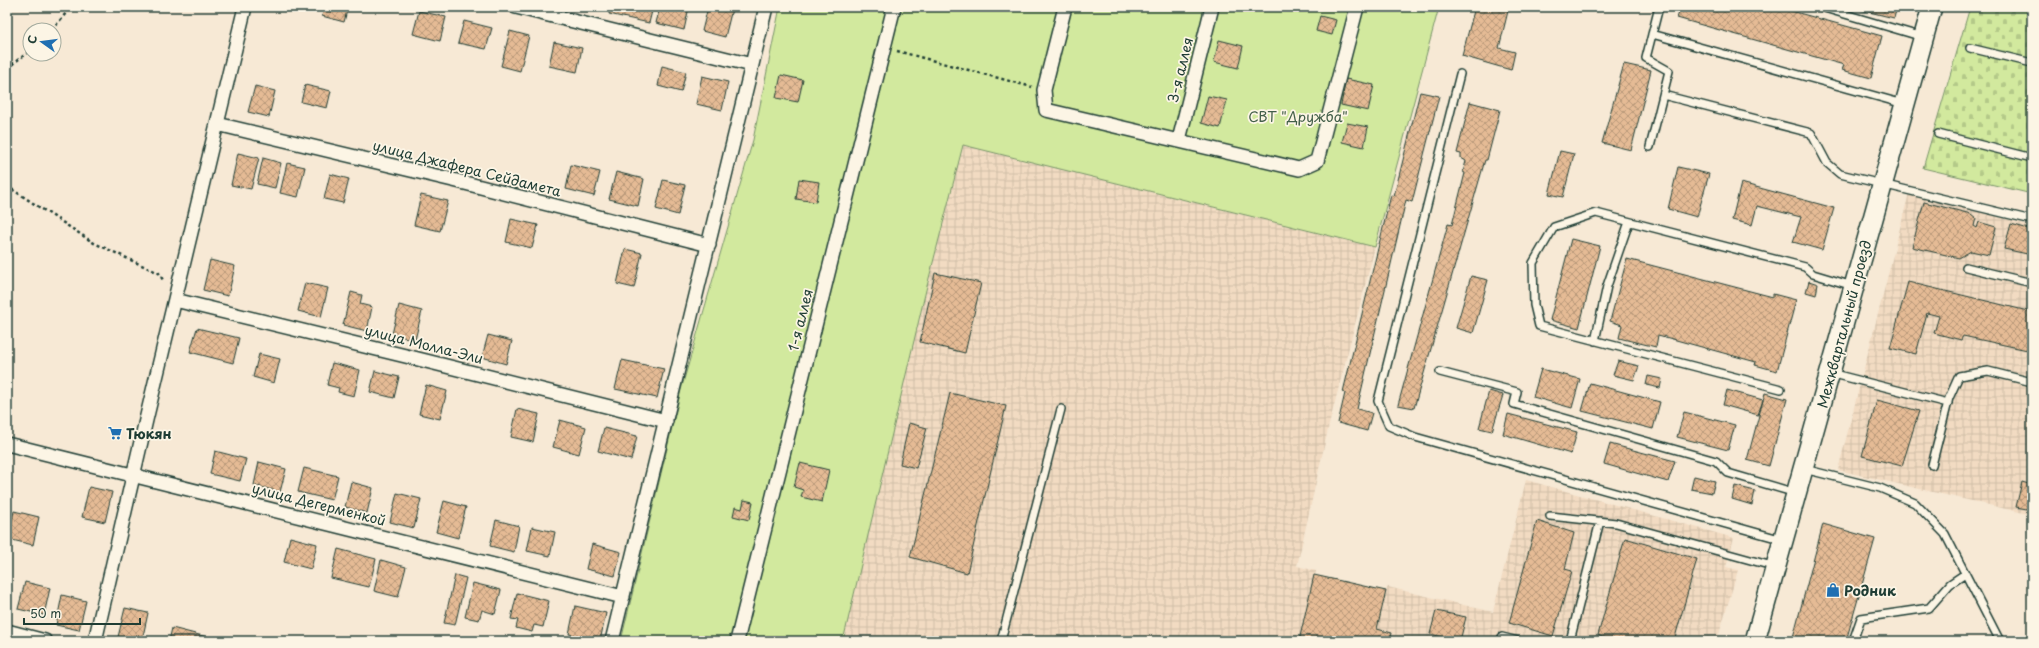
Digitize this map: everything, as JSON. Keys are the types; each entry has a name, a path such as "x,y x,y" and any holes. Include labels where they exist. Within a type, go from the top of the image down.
{"main road":[{"name":"Межквартальный проезд","path":"1755,641 1932,7"}],"street":[{"path":"95,641 133,474 246,7"},
{"path":"516,7 752,65"},
{"path":"612,641 766,7"},
{"name":"1-я аллея","path":"737,641 894,7"},
{"path":"1065,7 1044,90 1046,110 1299,169 1317,161 1357,7"},
{"name":"3-я аллея","path":"1179,140 1212,7"},
{"name":"улица Джафера Сейдамета","path":"217,124 708,245"},
{"name":"улица Молла-Эли","path":"175,300 418,358 666,421"},
{"name":"улица Дегерменкой","path":"7,444 133,474 623,597"},
{"path":"7,631 45,641"}],"lane":[{"path":"1650,147 1668,71 1646,58 1659,7"},
{"path":"1821,7 1923,37"},
{"path":"1652,34 1905,104"},
{"path":"1970,48 2032,63"},
{"path":"1460,74 1378,401 1389,426 1415,437 1784,540"},
{"path":"1663,95 1811,133 1827,163 1840,174 2032,220"},
{"path":"1938,134 2032,158"},
{"path":"1781,389 1538,326 1534,305 1533,263 1554,227 1596,214 1805,267 1813,274 1854,286"},
{"path":"1594,341 1607,286 1629,222"},
{"path":"1966,267 2032,283"},
{"path":"1932,465 1948,403 1959,376 1988,371 2032,382"},
{"path":"1440,372 1517,392 1514,404 1716,461 1728,473 1796,493"},
{"path":"1830,373 1948,403"},
{"path":"1001,641 1062,410"},
{"path":"1803,469 1880,488 1915,503 1945,534 2000,641"},
{"path":"1550,516 1616,523 1776,567"},
{"path":"1570,641 1600,521"},
{"path":"1853,641 1861,618 1929,608 1950,584 1965,574"},
{"path":"1502,637 1518,641"}],"path":[{"path":"59,22 71,7"},
{"path":"883,48 1044,90"},
{"path":"7,68 22,58"},
{"path":"7,186 94,243 159,273 175,300"}],"shaded area":[{"path":"963,145 1375,247 1329,425 1297,566 1316,571 1315,575 1386,591 1388,587 1493,612 1526,480 1734,538 1726,567 1738,570 1717,641 842,641 926,290"},
{"path":"1909,193 2032,226 2032,515 1838,470"}],"green space":[{"name":"СВТ \"Дружба\"","path":"780,7 1439,7 1375,247 963,145 926,290 843,641 621,641 681,390 753,140"},
{"path":"1970,7 2032,7 2032,194 1923,168"}],"building":[{"path":"283,7 297,7 297,10"},
{"path":"324,7 348,7 344,22 322,16"},
{"path":"610,7 653,7 649,23 609,14"},
{"path":"660,7 689,7 684,30 656,23"},
{"path":"708,7 732,9 725,37 702,31"},
{"path":"1475,7 1509,7 1499,48 1515,52 1511,70 1462,56"},
{"path":"1681,7 1777,7 1882,36 1871,78 1842,70 1844,65 1677,18"},
{"path":"1861,7 1897,7 1894,18 1861,10"},
{"path":"419,11 446,17 440,41 413,34"},
{"path":"1320,16 1336,20 1332,35 1316,31"},
{"path":"464,21 492,28 486,49 458,43"},
{"path":"510,31 529,36 520,71 501,66"},
{"path":"1219,40 1243,46 1238,68 1214,62"},
{"path":"554,42 582,48 577,72 549,66"},
{"path":"1624,64 1651,70 1631,150 1602,143"},
{"path":"662,66 686,72 681,92 658,86"},
{"path":"781,75 803,80 798,102 776,98"},
{"path":"702,76 728,82 722,110 696,104"},
{"path":"1346,79 1374,85 1368,111 1341,105"},
{"path":"305,85 331,91 327,108 301,102"},
{"path":"255,86 275,91 269,117 248,112"},
{"path":"1420,92 1439,96 1412,202 1406,200 1357,409 1372,413 1367,431 1338,423 1345,393 1343,392 1391,195 1394,196"},
{"path":"1208,96 1227,100 1220,128 1201,123"},
{"path":"1470,102 1500,110 1487,160 1485,160 1414,408 1398,405 1448,224 1452,225 1465,173 1463,172 1466,161 1461,158 1461,154 1457,153"},
{"path":"1347,123 1368,127 1364,147 1342,142"},
{"path":"1560,151 1574,154 1563,197 1549,194"},
{"path":"238,153 259,158 251,189 231,185"},
{"path":"263,158 281,163 275,188 257,184"},
{"path":"287,163 305,167 298,197 280,193"},
{"path":"571,165 600,172 594,196 566,189"},
{"path":"1678,167 1709,174 1697,217 1668,209"},
{"path":"616,172 644,179 638,206 609,199"},
{"path":"330,174 349,179 343,203 324,199"},
{"path":"799,179 819,182 816,202 796,199"},
{"path":"663,180 685,185 678,215 656,209"},
{"path":"1741,183 1834,208 1822,250 1793,242 1801,217 1757,206 1752,225 1732,220"},
{"path":"421,195 448,201 440,231 414,225"},
{"path":"1924,202 1971,214 1976,218 1974,226 1977,228 1979,222 1996,227 1989,255 1971,251 1959,258 1912,247"},
{"path":"511,219 538,225 532,248 506,242"},
{"path":"2011,224 2032,230 2032,255 2004,249"},
{"path":"1571,239 1600,246 1579,328 1550,320"},
{"path":"625,249 642,253 634,288 617,284"},
{"path":"1627,259 1773,297 1773,294 1796,300 1777,371 1755,365 1756,362 1658,335 1656,347 1619,338 1622,325 1610,321"},
{"path":"210,260 235,266 228,296 203,290"},
{"path":"935,273 981,283 965,353 920,342"},
{"path":"1471,276 1488,280 1473,333 1456,328"},
{"path":"1809,281 1818,284 1816,295 1806,292"},
{"path":"1908,282 2032,312 2032,351 1963,336 1961,340 1934,333 1939,316 1927,313 1916,354 1890,348"},
{"path":"305,283 328,288 321,317 298,311"},
{"path":"351,292 362,295 360,304 372,307 367,331 343,325"},
{"path":"399,305 422,311 415,340 392,334"},
{"path":"197,328 239,338 233,363 190,352"},
{"path":"488,335 512,341 506,364 482,357"},
{"path":"259,354 280,359 274,383 253,377"},
{"path":"622,360 664,369 657,398 615,389"},
{"path":"1618,361 1639,366 1634,380 1613,375"},
{"path":"332,363 360,370 354,396 338,392 339,388 327,385"},
{"path":"1541,369 1580,379 1572,408 1533,397"},
{"path":"375,371 399,377 394,398 370,392"},
{"path":"1648,376 1662,379 1660,388 1646,385"},
{"path":"1590,383 1660,402 1653,429 1582,411"},
{"path":"426,385 447,391 440,419 419,414"},
{"path":"1727,390 1763,400 1758,415 1723,405"},
{"path":"1489,391 1503,395 1492,431 1479,428"},
{"path":"950,393 1006,406 967,573 910,557"},
{"path":"1765,393 1787,399 1769,466 1747,460"},
{"path":"1877,400 1919,411 1902,466 1862,456"},
{"path":"517,409 539,414 533,442 511,437"},
{"path":"1684,412 1735,425 1728,450 1677,437"},
{"path":"1508,414 1577,432 1571,454 1503,434"},
{"path":"560,420 586,427 579,454 553,447"},
{"path":"909,423 927,428 916,468 900,464"},
{"path":"604,428 637,436 631,460 598,451"},
{"path":"1610,444 1675,461 1668,482 1604,464"},
{"path":"215,451 246,459 240,481 210,474"},
{"path":"259,462 286,469 280,492 254,485"},
{"path":"800,463 829,470 822,502 801,497 803,490 794,487"},
{"path":"304,468 338,476 332,500 298,492"},
{"path":"1694,476 1715,481 1712,493 1691,489"},
{"path":"351,482 373,488 367,513 345,507"},
{"path":"2022,482 2032,485 2032,510 2016,507"},
{"path":"1735,486 1755,491 1752,505 1732,499"},
{"path":"89,487 112,492 105,522 82,517"},
{"path":"397,493 421,499 414,528 390,522"},
{"path":"744,500 753,502 749,520 733,516 735,507 742,509"},
{"path":"444,501 466,507 458,538 436,532"},
{"path":"14,511 39,517 33,545 8,539"},
{"path":"496,520 519,526 514,552 490,546"},
{"path":"1537,521 1574,533 1565,569 1572,571 1553,636 1509,623"},
{"name":"Родник","path":"1823,524 1875,539 1846,641 1792,641"},
{"path":"532,527 555,532 550,556 527,551"},
{"path":"290,537 317,544 311,569 284,562"},
{"path":"1625,538 1697,559 1674,641 1603,641 1604,638 1598,635"},
{"path":"592,544 621,552 615,576 586,569"},
{"path":"338,549 376,559 369,587 331,578"},
{"path":"381,560 406,567 398,597 374,591"},
{"path":"455,575 466,578 455,625 444,623"},
{"path":"1314,575 1386,591 1377,629 1392,633 1390,641 1299,641"},
{"path":"25,582 50,588 44,615 18,609"},
{"path":"473,583 501,590 495,614 482,610 479,620 465,617"},
{"path":"517,593 549,601 543,627 534,625 532,632 516,628 518,620 511,619"},
{"path":"62,595 86,601 79,630 56,625"},
{"path":"575,606 606,613 600,641 569,634"},
{"path":"125,608 148,613 142,641 118,637"},
{"path":"1436,611 1466,617 1460,641 1430,634"},
{"path":"172,628 207,637 206,641 169,641"}],"place":[{"name":"Тюкян","path":"115,433"},
{"name":"Родник","path":"1833,590"}]}
